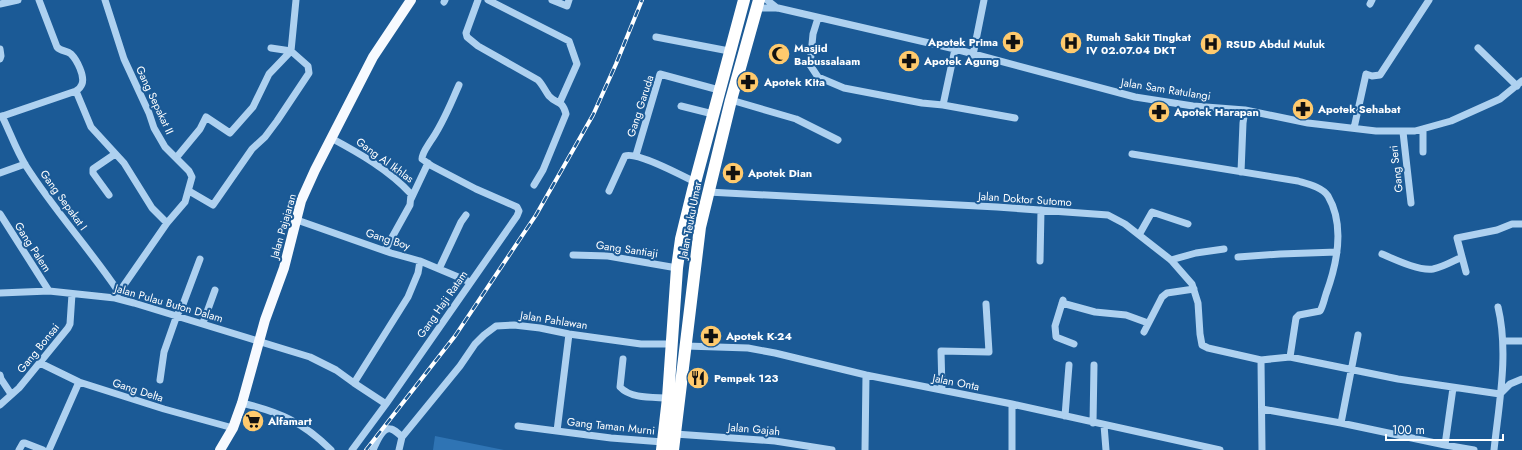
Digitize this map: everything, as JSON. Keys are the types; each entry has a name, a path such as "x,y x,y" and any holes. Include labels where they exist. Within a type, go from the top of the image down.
{"highway":[{"name":"Jalan Teuku Umar","path":"662,446 668,398 677,268 681,238 729,51 744,0"},
{"name":"Jalan Teuku Umar","path":"673,450 698,241 708,192 731,100 758,4"}],"main road":[{"name":"Jalan Pajajaran","path":"220,450 233,428 242,402 267,316 284,268 301,201 372,57 411,0"}],"street":[{"path":"0,4 18,0"},
{"path":"1,116 76,91 81,87 83,82 83,78 72,54 60,50 57,47 39,0"},
{"name":"Gang Sepakat II","path":"105,0 124,59 149,113 154,128 165,147 191,174 192,181 185,202 167,223 116,294"},
{"path":"176,158 200,129 206,117 228,133 231,132 253,106 269,74 291,51 296,0"},
{"path":"478,0 466,33 468,37 478,46 538,80 551,98 560,102 564,107 566,114 543,170 534,185"},
{"path":"488,0 569,40 577,64 560,102"},
{"path":"552,0 567,6 569,0"},
{"name":"Jalan Sam Ratulangi","path":"767,0 778,8"},
{"path":"973,54 984,0"},
{"path":"1354,128 1366,74 1380,76 1429,0"},
{"name":"Jalan Sam Ratulangi","path":"758,4 955,49 1135,98 1193,106 1245,110 1308,123 1354,128 1403,132 1423,129 1451,121 1478,110 1500,99 1519,83"},
{"path":"818,18 813,34 810,57 810,65 818,77 844,88 922,103 943,105 1016,118"},
{"path":"656,37 729,51"},
{"path":"189,191 213,205 252,149 265,137 277,121 309,73 308,66 291,51 271,48"},
{"path":"1478,48 1519,83"},
{"path":"0,49 0,59"},
{"path":"943,105 955,49"},
{"name":"Gang Garuda","path":"636,155 660,74 719,90"},
{"path":"459,85 441,127 422,156 423,161 476,189 517,207 518,213"},
{"path":"76,91 91,127 124,163 152,208 167,223"},
{"path":"731,100 796,119 838,140"},
{"path":"681,106 713,114"},
{"path":"1241,172 1245,110"},
{"name":"Gang Sepakat I","path":"1,116 25,164 75,235 99,264 116,294"},
{"path":"1423,129 1423,152"},
{"name":"Gang Seri","path":"1403,132 1411,203"},
{"name":"Gang Al Ikhlas","path":"331,138 361,155 381,169 411,194 411,200 385,250"},
{"path":"109,195 93,173 93,169 116,154"},
{"path":"609,191 625,156 629,154 636,155 695,182"},
{"path":"1132,154 1298,181 1311,185 1323,191 1328,196 1338,224 1337,252 1334,269 1320,311 1299,315 1296,318 1290,357"},
{"path":"411,200 428,163"},
{"path":"0,173 25,164"},
{"name":"Jalan Doktor Sutomo","path":"708,192 1108,215 1124,224 1171,260 1192,284 1198,303 1202,344 1216,351 1262,360"},
{"name":"Gang Haji Ratam","path":"352,450 386,404 518,213 522,203"},
{"path":"1040,261 1041,210"},
{"path":"1139,235 1152,212 1188,224"},
{"name":"Gang Palem","path":"0,214 3,226 14,235 49,292"},
{"path":"439,269 461,222 466,215"},
{"name":"Gang Boy","path":"297,220 420,261 470,282"},
{"path":"1449,236 1457,238 1497,230 1512,224 1522,224"},
{"path":"1457,238 1466,272"},
{"path":"1171,260 1196,253 1224,249"},
{"path":"1238,257 1337,252"},
{"path":"1382,254 1411,265 1428,269 1446,265 1462,257"},
{"name":"Gang Santiaji","path":"573,255 608,256 677,268"},
{"path":"160,380 164,352 177,315 182,307 200,259"},
{"path":"354,383 408,297 418,273 420,261"},
{"path":"1144,332 1162,297 1167,293 1194,289"},
{"path":"203,323 215,290"},
{"name":"Jalan Pulau Buton Dalam","path":"0,293 49,292 72,294 116,294 260,341"},
{"name":"Gang Bonsai","path":"0,405 20,388 68,328 70,324 72,294"},
{"path":"1074,344 1056,337 1055,326 1063,301 1095,312 1126,314 1148,323"},
{"path":"942,390 941,351 989,352 986,304"},
{"path":"1494,450 1504,341 1498,307"},
{"name":"Jalan Pahlawan","path":"399,450 402,437 460,366 475,344 496,326 514,325 540,328 569,334 641,344 672,344"},
{"name":"Gang Taman Murni","path":"557,431 569,334"},
{"path":"1341,423 1358,335"},
{"path":"260,341 310,357 336,370 386,404"},
{"path":"1504,341 1522,341"},
{"name":"Jalan Onta","path":"686,346 736,347 775,353 866,376 1012,404 1220,450"},
{"path":"1262,450 1262,360 1290,357 1398,379 1500,394"},
{"path":"623,359 620,387 624,392 634,395 668,398"},
{"name":"Gang Delta","path":"40,363 79,382 164,410 233,428"},
{"path":"1065,416 1069,365"},
{"path":"1093,423 1094,365"},
{"path":"0,375 1,379 12,394"},
{"path":"864,450 866,376"},
{"path":"1500,394 1510,384 1522,379"},
{"path":"49,450 79,382"},
{"path":"1445,445 1453,388"},
{"path":"242,402 263,408 295,421 306,428 331,450"},
{"path":"1012,404 1012,450"},
{"path":"1262,409 1341,423 1474,450"},
{"path":"1104,425 1106,450"},
{"name":"Gang Taman Murni","path":"518,426 662,446"},
{"path":"373,450 382,432 387,429 391,429 402,437"},
{"name":"Jalan Gajah","path":"675,434 775,441 832,450"},
{"path":"19,450 23,443 43,450"}],"shaded area":[{"path":"435,436 504,450 433,450"}],"railway":[{"path":"366,450 455,336 536,215 593,115 642,0"}],"place":[{"name":"Apotek Prima","path":"1013,42"},
{"name":"Rumah Sakit Tingkat IV 02.07.04 DKT","path":"1071,43"},
{"name":"RSUD Abdul Muluk","path":"1211,44"},
{"name":"Masjid Babussalaam","path":"779,54"},
{"name":"Apotek Agung","path":"909,61"},
{"name":"Apotek Kita","path":"748,82"},
{"name":"Apotek Sehabat","path":"1303,109"},
{"name":"Apotek Harapan","path":"1159,112"},
{"name":"Apotek Dian","path":"733,173"},
{"name":"Apotek K-24","path":"711,336"},
{"name":"Pempek 123","path":"698,378"},
{"name":"Alfamart","path":"253,421"}]}
